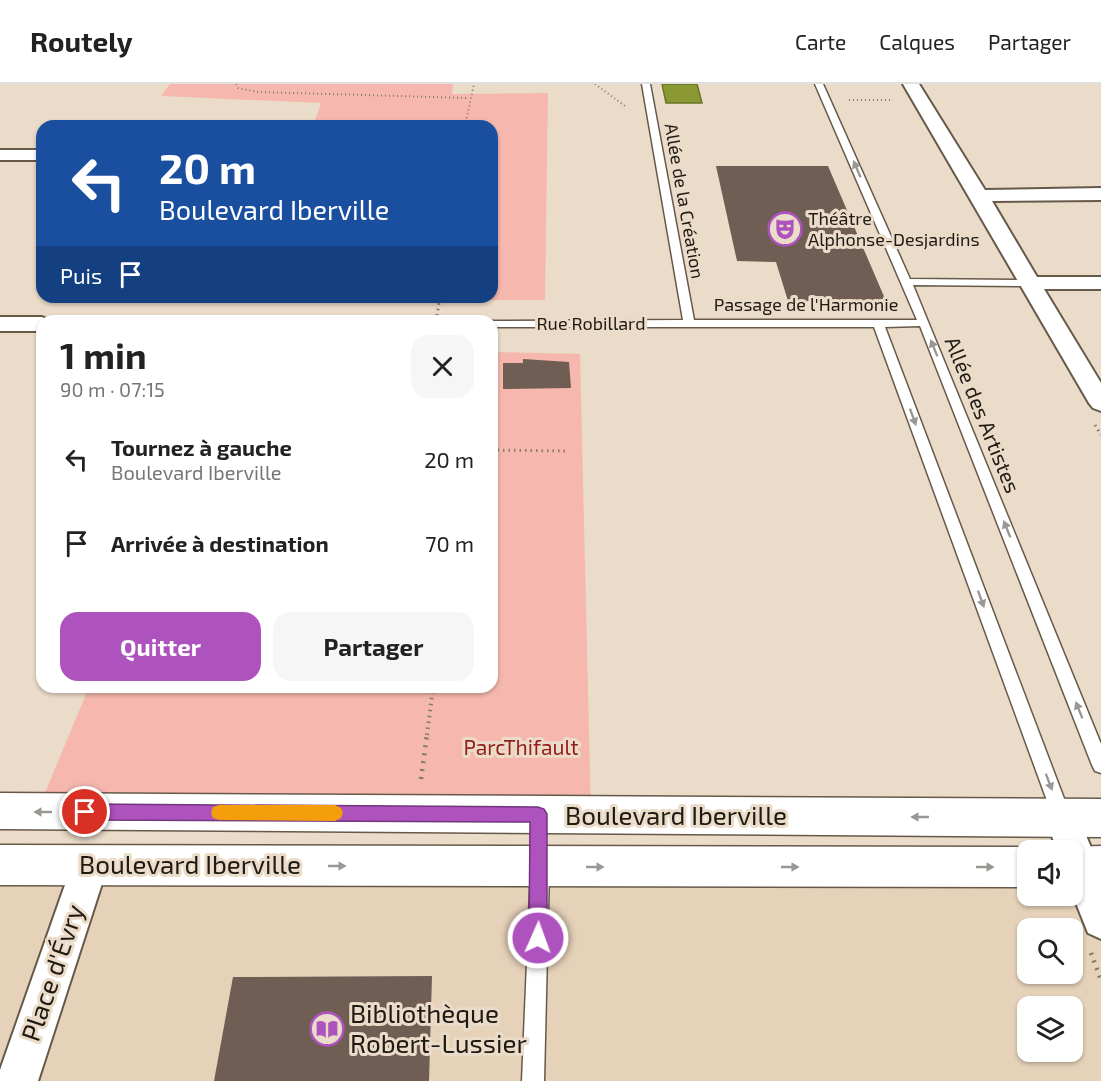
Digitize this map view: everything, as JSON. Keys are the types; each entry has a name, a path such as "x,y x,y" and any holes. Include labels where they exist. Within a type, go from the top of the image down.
{"street":[{"path":"910,84 980,196 1028,283 1101,403"},
{"path":"0,155 36,155"},
{"path":"980,196 1101,195"},
{"path":"1028,283 1101,283"},
{"path":"0,324 36,324"},
{"name":"Boulevard Iberville","path":"0,811 1101,818"},
{"path":"538,814 540,867"},
{"path":"1062,817 1085,866 1101,920"},
{"name":"Boulevard Iberville","path":"0,865 1017,867"},
{"name":"Place d'Évry","path":"16,1081 90,865"}],"lane":[{"name":"Allée de la Création","path":"646,84 689,323"},
{"name":"Allée des Artistes","path":"819,84 924,322 1101,765"},
{"path":"905,282 1028,283"},
{"path":"878,322 1062,817"},
{"name":"Passage de l'Harmonie","path":"689,323 924,322"},
{"name":"Rue Robillard","path":"498,324 689,323"},
{"path":"533,1081 540,867"}],"path":[{"path":"236,84 238,88 280,93 469,98"},
{"path":"466,120 474,84"},
{"path":"595,84 604,93 625,106"},
{"path":"498,450 569,451"},
{"path":"417,813 432,693"}],"shaded area":[{"path":"662,84 697,84 702,103 666,103"},
{"path":"0,865 1017,867 1017,906 1083,906 1083,886 1101,919 1101,1081 0,1081"}],"green space":[{"path":"170,84 453,84 452,94 548,93 545,300 498,300 498,120 315,120 321,103 161,96"},
{"name":"ParcThifault","path":"498,352 580,354 591,816 37,812 87,693 498,693"}],"building":[{"name":"Théâtre Alphonse-Desjardins","path":"716,166 828,166 886,301 788,301 776,262 737,261"},
{"path":"523,359 569,362 571,388 503,389 503,363 523,363"},
{"name":"Bibliothèque Robert-Lussier","path":"432,976 429,1081 214,1081 233,977"}],"slow traffic":[{"path":"219,813 335,813"}],"place":[{"name":"Théâtre Alphonse-Desjardins","path":"785,229"},
{"name":"Bibliothèque Robert-Lussier","path":"327,1029"}],"route":[{"path":"85,812 538,814 540,867 538,938"}]}
